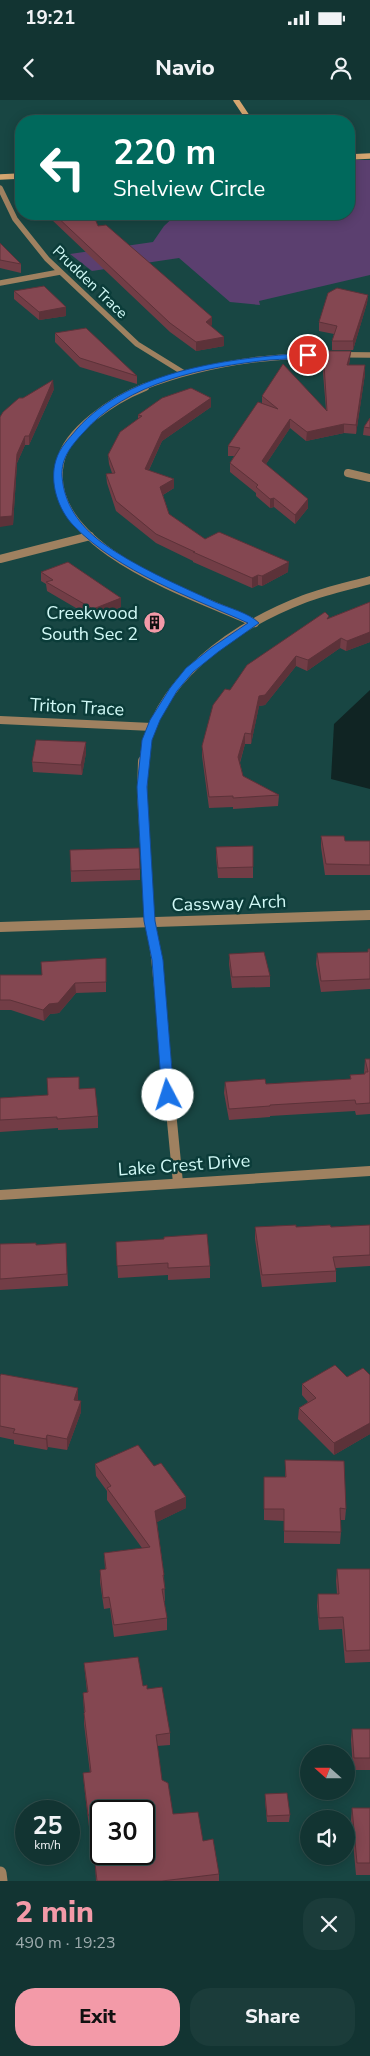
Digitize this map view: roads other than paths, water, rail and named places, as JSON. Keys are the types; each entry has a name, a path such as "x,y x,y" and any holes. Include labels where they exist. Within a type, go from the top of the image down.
{"street":[{"path":"236,100 246,115"},
{"path":"355,156 370,156"},
{"path":"0,177 15,176"},
{"name":"Prudden Trace","path":"0,188 5,205 16,222 27,237 60,272 145,350 184,373"},
{"path":"0,283 60,272"},
{"path":"255,623 149,575 113,554 76,524 64,505 59,487 58,468 64,450 91,418 114,402 145,387 184,373 217,365 282,357 370,356"},
{"path":"348,473 370,478"},
{"path":"0,559 90,536"},
{"path":"178,1183 170,1115 157,960 150,921 142,787 147,740 155,720 173,690 190,670 214,650 255,623 305,599 370,580"},
{"name":"Triton Trace","path":"0,720 152,727"},
{"name":"Cassway Arch","path":"0,927 370,915"},
{"name":"Lake Crest Drive","path":"0,1195 370,1170"},
{"path":"0,1872 1,1881"}],"water":[{"path":"370,690 370,789 331,779 334,724"}],"place":[{"name":"Creekwood South Sec 2","path":"154,623"}]}
